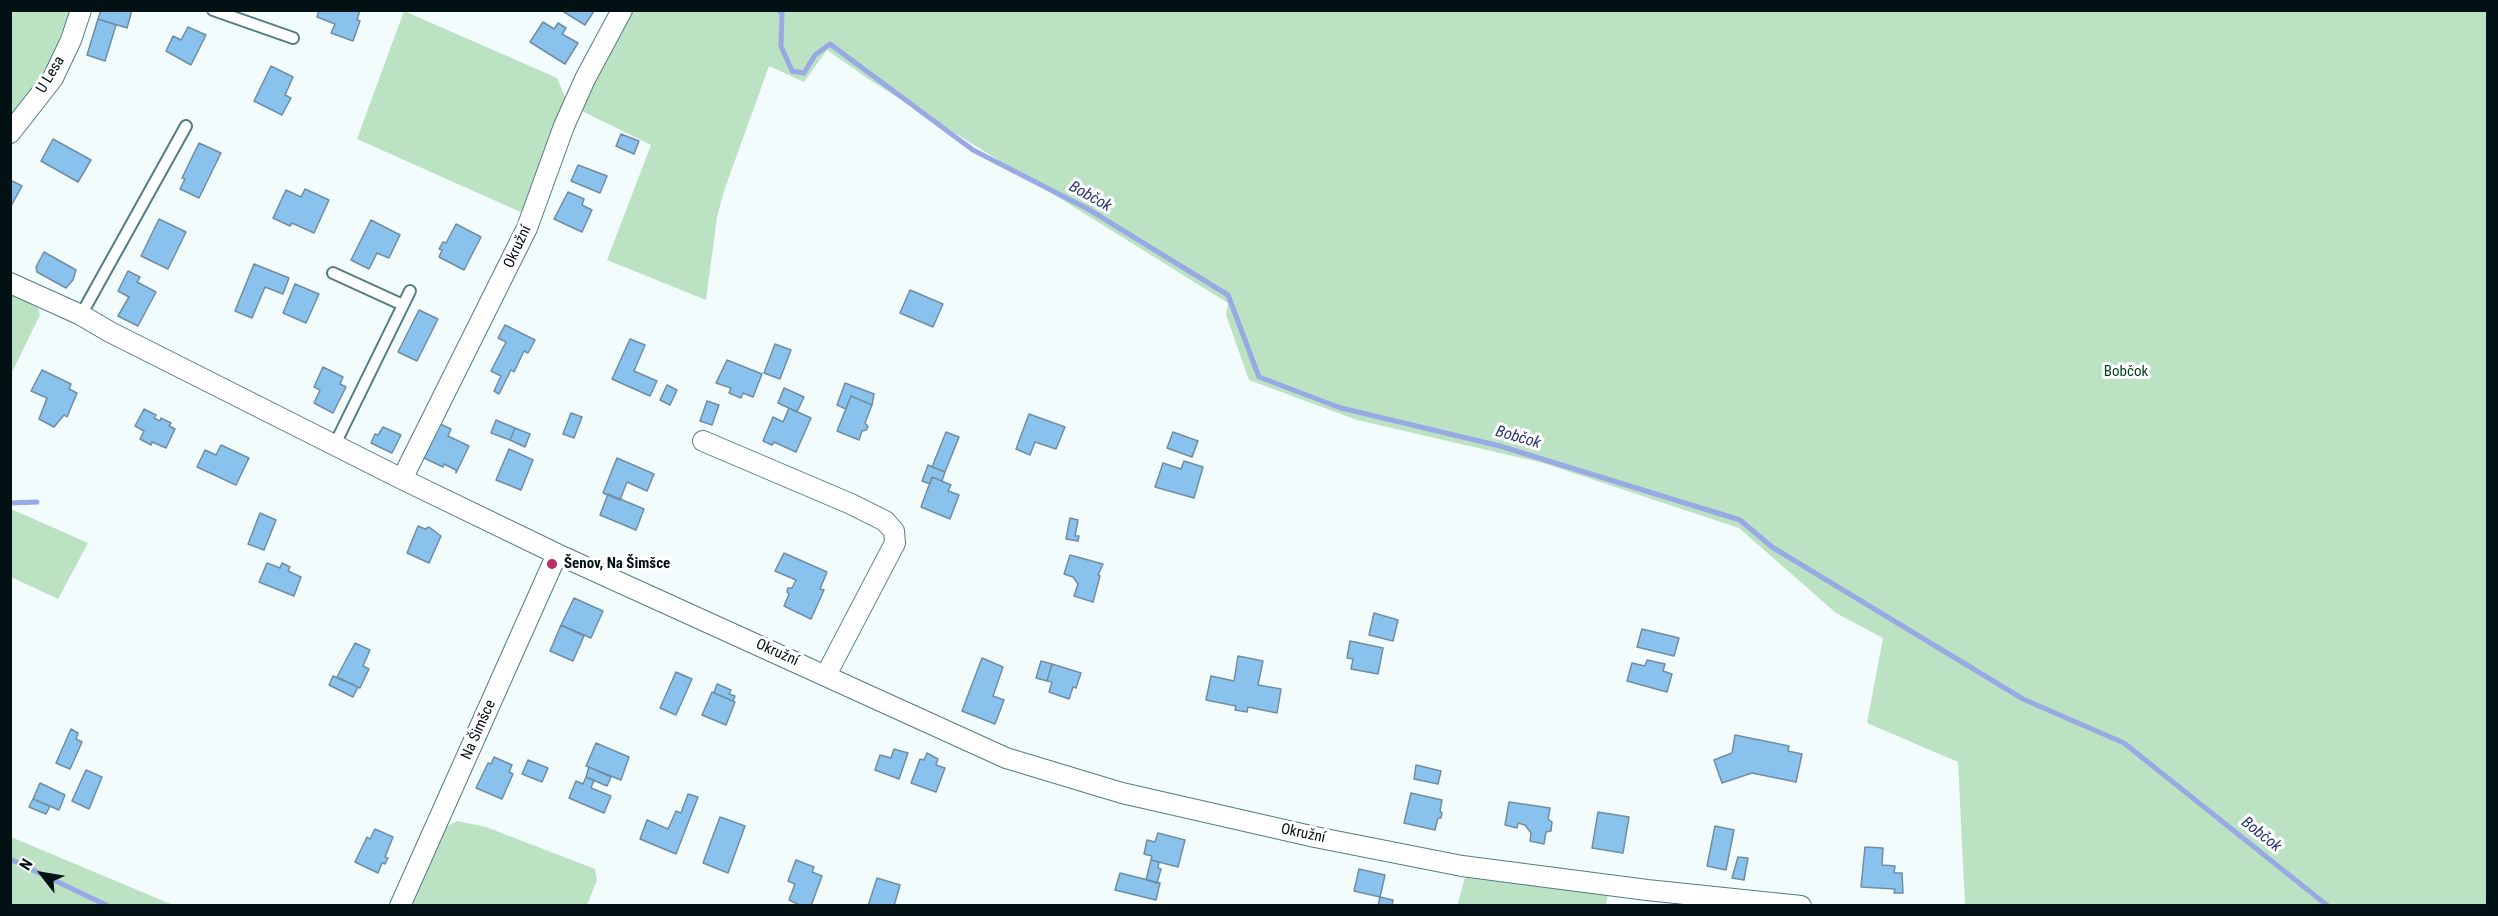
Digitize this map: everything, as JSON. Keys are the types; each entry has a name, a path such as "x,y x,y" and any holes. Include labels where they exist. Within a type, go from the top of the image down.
{"street":[{"name":"U Lesa","path":"10,133 53,78 71,40 81,10"},
{"name":"Okružní","path":"402,478 528,228 564,126 585,79 622,10"},
{"name":"Okružní","path":"10,283 81,315 110,332 557,554 1006,758 1122,794 1315,837 1462,866 1647,890 1802,906"},
{"path":"703,441 851,504 885,521 894,531 895,543 826,675"},
{"name":"Na Šimšce","path":"400,906 557,554"}],"lane":[{"path":"213,10 292,38"},
{"path":"81,315 186,126"},
{"path":"333,273 403,305"},
{"path":"335,444 410,291"}],"green space":[{"path":"11,11 71,11 42,79 11,117"},
{"path":"404,11 557,78 565,97 563,117 525,214 357,139"},
{"name":"Bobčok","path":"631,11 2487,11 2487,905 1965,905 1958,762 1867,723 1883,638 1836,613 1739,528 1543,463 1357,420 1249,380 1226,315 1228,303 873,82 827,50 804,82 769,66 724,191 717,217 706,300 607,260 651,145 578,109"},
{"path":"11,293 38,308 40,315 11,374"},
{"path":"11,509 88,543 58,599 11,577"},
{"path":"457,821 486,827 595,869 597,880 587,905 410,906 443,829"},
{"path":"11,837 173,905 11,905"},
{"path":"1466,873 1608,895 1606,905 1457,906"}],"building":[{"path":"101,10 132,10 127,28 98,19"},
{"path":"319,10 360,10 357,20 360,21 353,41 331,33 335,24 317,17"},
{"path":"561,10 593,10 594,11 585,25"},
{"path":"98,19 116,25 105,61 87,55"},
{"path":"543,22 554,29 558,23 566,28 562,34 578,43 565,64 530,42"},
{"path":"188,27 206,35 191,65 166,51 173,36 181,40"},
{"path":"271,66 293,77 285,95 291,98 282,115 254,101"},
{"path":"621,134 639,141 634,154 616,146"},
{"path":"53,139 91,160 78,182 41,161"},
{"path":"199,143 221,153 199,198 180,189 185,179 182,178"},
{"path":"578,165 607,176 600,193 571,181"},
{"path":"10,180 22,186 10,208"},
{"path":"305,189 329,200 314,233 292,223 290,226 273,218 286,190 301,197"},
{"path":"568,192 584,199 582,205 592,210 582,232 554,219"},
{"path":"159,219 186,232 168,269 141,256"},
{"path":"371,220 400,235 389,258 377,253 369,269 351,260"},
{"path":"456,224 481,237 464,270 439,257 442,250 439,249 443,242 446,243"},
{"path":"44,252 76,270 73,280 66,288 37,272 36,267"},
{"path":"254,264 289,278 283,294 265,287 252,318 235,311"},
{"path":"128,271 140,277 137,282 156,292 138,326 118,316 129,297 118,291"},
{"path":"295,284 319,294 306,323 283,313"},
{"path":"910,290 943,304 933,327 900,313"},
{"path":"419,310 438,319 417,361 398,352"},
{"path":"505,325 535,340 528,353 524,351 514,372 511,370 499,394 494,391 501,376 491,371 506,342 498,338"},
{"path":"630,339 645,345 634,371 657,381 650,396 612,379"},
{"path":"775,344 791,350 780,379 764,373"},
{"path":"727,360 762,374 753,397 743,393 741,398 729,393 731,388 716,383"},
{"path":"323,367 343,377 340,384 346,387 333,413 314,403 320,390 314,387"},
{"path":"42,370 71,384 69,389 77,393 67,417 64,415 54,427 39,419 47,398 31,391"},
{"path":"845,383 874,394 872,405 851,396 846,409 837,405"},
{"path":"667,385 677,390 670,405 660,400"},
{"path":"784,388 804,397 797,412 778,403"},
{"path":"851,396 872,405 865,423 868,427 862,431 859,440 837,431"},
{"path":"707,401 719,405 712,425 700,421"},
{"path":"789,408 811,418 796,452 774,442 772,445 763,441 773,417 783,422"},
{"path":"144,409 156,415 154,418 160,421 161,418 171,423 169,426 175,429 166,448 152,442 151,445 140,439 144,431 135,426"},
{"path":"571,413 582,417 574,438 563,434"},
{"path":"1029,414 1065,427 1056,449 1035,442 1030,455 1016,449"},
{"path":"496,420 515,428 510,440 491,433"},
{"path":"440,424 451,429 448,436 469,446 456,473 456,470 444,464 443,467 424,458"},
{"path":"383,427 401,435 392,453 371,443 375,434 378,435"},
{"path":"515,428 530,434 525,447 510,440"},
{"path":"946,432 959,437 945,472 932,467"},
{"path":"1173,432 1198,441 1192,457 1167,448"},
{"path":"221,445 249,458 236,485 197,467 205,450 216,455"},
{"path":"509,449 533,460 521,490 496,480"},
{"path":"617,458 654,474 647,491 627,482 620,500 603,493"},
{"path":"1184,461 1203,467 1194,498 1155,487 1163,463 1181,469"},
{"path":"928,465 945,472 942,481 932,477 930,484 922,481"},
{"path":"932,477 951,485 948,491 959,495 950,519 921,507"},
{"path":"608,494 644,509 636,530 600,515"},
{"path":"260,513 276,520 264,550 248,544"},
{"path":"1070,518 1078,520 1075,536 1079,536 1078,541 1066,539"},
{"path":"418,526 425,529 429,527 441,536 429,563 407,553"},
{"path":"784,553 827,572 820,589 824,590 811,619 784,606 789,594 788,588 792,588 796,580 775,571"},
{"path":"1070,555 1103,564 1098,575 1100,576 1093,602 1074,596 1078,584 1073,577 1064,574"},
{"path":"267,563 280,568 282,563 290,567 288,571 301,577 294,596 259,582"},
{"path":"574,598 603,611 591,638 561,625"},
{"path":"1374,613 1398,620 1393,641 1369,635"},
{"path":"561,625 584,636 573,661 550,651"},
{"path":"1642,629 1679,638 1674,656 1637,647"},
{"path":"1350,641 1383,648 1378,674 1351,669 1353,659 1347,658"},
{"path":"355,643 370,650 363,666 369,669 360,688 337,677"},
{"path":"1238,656 1263,661 1258,685 1281,689 1277,713 1248,707 1247,712 1235,710 1236,706 1206,700 1211,676 1234,681"},
{"path":"982,658 1003,667 993,696 1004,700 995,724 962,711"},
{"path":"1647,660 1665,664 1663,671 1672,674 1667,692 1627,681 1632,663 1645,666"},
{"path":"1041,661 1052,664 1047,681 1036,678"},
{"path":"1052,664 1081,673 1069,699 1049,692 1052,682 1047,681"},
{"path":"676,672 692,679 676,715 660,708"},
{"path":"333,676 358,687 353,697 329,685"},
{"path":"717,684 731,690 729,694 735,696 733,701 714,693"},
{"path":"712,692 735,702 726,725 702,715"},
{"path":"71,729 78,733 76,739 82,742 70,769 56,763"},
{"path":"1735,735 1789,746 1788,751 1802,754 1796,782 1752,773 1722,783 1714,760 1732,753"},
{"path":"596,743 629,757 621,780 586,766"},
{"path":"894,749 908,753 899,779 875,770 880,755 891,758"},
{"path":"927,753 938,759 936,765 945,768 936,792 911,783 920,759 924,760"},
{"path":"494,757 512,765 509,772 513,774 502,799 476,788 488,763 491,764"},
{"path":"528,760 548,768 542,782 522,774"},
{"path":"1416,765 1441,771 1438,784 1414,779"},
{"path":"589,767 611,777 607,786 586,777"},
{"path":"86,770 102,777 89,809 72,801"},
{"path":"586,777 594,780 591,788 611,796 604,813 569,798 576,781 583,784"},
{"path":"40,783 65,795 59,810 33,799"},
{"path":"1411,793 1442,800 1441,818 1438,818 1435,830 1404,823"},
{"path":"688,794 698,797 676,854 640,839 647,820 668,829 676,811 681,813"},
{"path":"33,799 50,806 46,814 29,807"},
{"path":"1509,802 1550,808 1548,819 1552,822 1551,831 1546,832 1544,844 1530,841 1531,833 1525,825 1518,823 1517,828 1505,825"},
{"path":"1598,812 1629,817 1623,853 1592,848"},
{"path":"720,817 745,826 728,873 703,863"},
{"path":"1715,826 1734,830 1726,870 1707,866"},
{"path":"375,829 393,837 385,857 388,858 385,864 382,863 378,873 355,862 367,837 370,839"},
{"path":"1158,833 1185,840 1178,867 1151,860 1152,856 1144,854 1147,840 1155,842"},
{"path":"1865,847 1883,848 1882,865 1895,866 1894,873 1902,873 1903,893 1894,893 1895,889 1861,887"},
{"path":"1738,857 1748,858 1744,880 1732,878"},
{"path":"796,860 814,867 812,872 822,876 811,906 802,906 789,900 795,884 788,881"},
{"path":"1151,860 1159,862 1158,868 1161,869 1157,883 1146,880"},
{"path":"1359,869 1385,875 1380,897 1354,891"},
{"path":"1120,873 1160,883 1156,900 1115,890"},
{"path":"877,878 900,885 894,906 868,906"},
{"path":"1380,897 1393,900 1392,906 1378,906"}],"waterway":[{"name":"Bobčok","path":"778,10 782,13 781,46 792,71 804,73 815,55 830,44 973,150 1088,209 1228,295 1259,377 1341,408 1500,446 1740,520 1772,547 2023,699 2124,743 2328,906"},
{"path":"10,503 37,502"},
{"path":"10,859 108,906"}],"place":[{"name":"Šenov, Na Šimšce","path":"552,564"}]}
